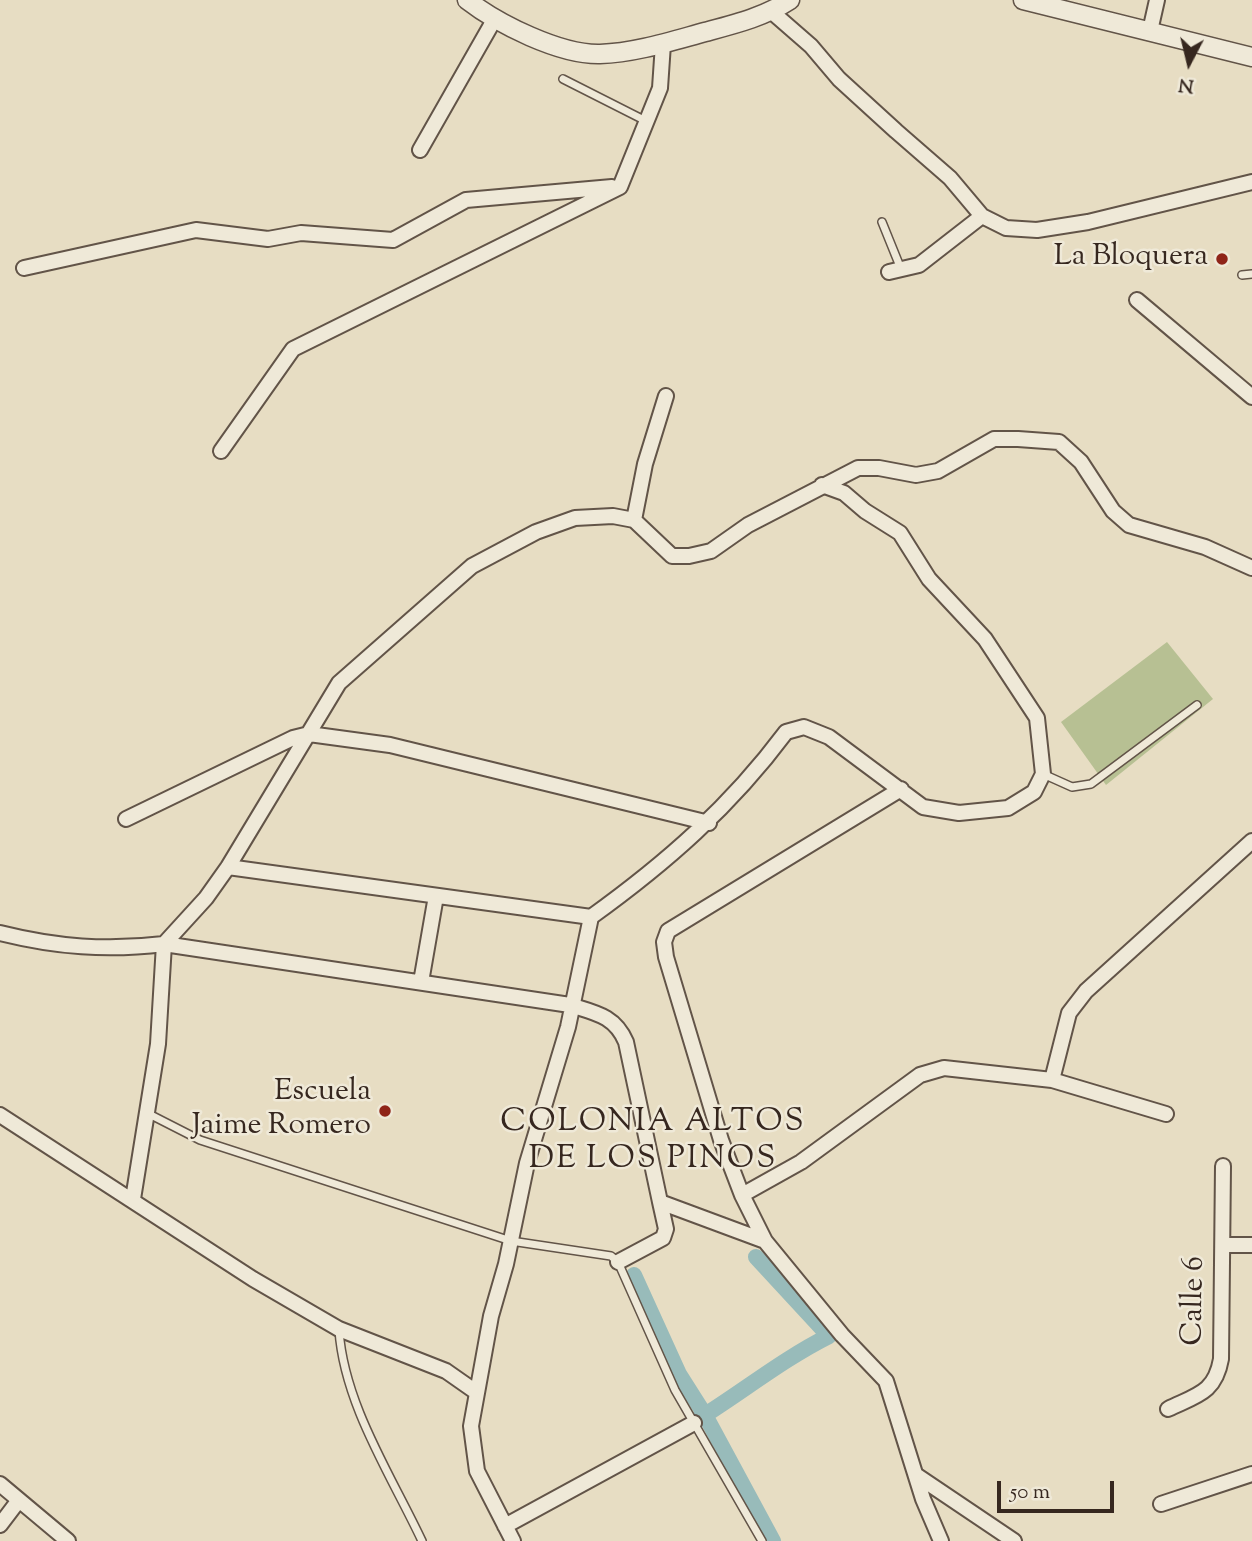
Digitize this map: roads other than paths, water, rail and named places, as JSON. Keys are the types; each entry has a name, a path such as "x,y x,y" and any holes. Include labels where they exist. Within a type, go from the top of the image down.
{"street":[{"path":"467,0 494,20 552,44 598,54 663,44 772,12 790,0"},
{"path":"1023,0 1252,57"},
{"path":"1150,32 1157,0"},
{"path":"772,12 811,46 839,79 950,178 982,216 1006,229 1037,230 1140,210 1252,182"},
{"path":"420,150 494,20"},
{"path":"222,451 293,349 620,187 660,88 663,44"},
{"path":"24,268 196,230 268,239 301,233 393,240 466,200 620,187"},
{"path":"895,271 919,265 982,216"},
{"path":"1138,300 1252,397"},
{"path":"634,520 645,464 666,396"},
{"path":"133,1199 158,1044 164,944 206,898 228,867 339,683 472,566 537,532 575,518 613,516 634,520 672,556 690,556 711,551 748,525 858,468 880,468 916,475 938,471 994,439 1059,442 1081,462 1113,511 1129,525 1205,547 1252,568"},
{"path":"513,1541 477,1471 471,1426 476,1392 527,1163 568,1027 570,1005 591,917 638,883 709,823 786,732 804,727 829,737 923,807 959,813 1008,808 1034,792 1043,774 1037,718 985,639 929,579 900,533 865,511 845,493 822,485"},
{"path":"126,819 293,738 309,734 390,745 709,823"},
{"path":"901,789 668,931 664,942 666,957 721,1140 743,1195 765,1241 842,1335 886,1381 923,1499 941,1541"},
{"path":"1052,1080 1069,1013 1086,990 1252,841"},
{"path":"228,867 591,917"},
{"path":"421,982 436,896"},
{"path":"0,933 51,946 121,949 164,944 570,1005 603,1015 614,1021 622,1033 666,1229 663,1238 618,1262"},
{"path":"743,1195 801,1162 920,1075 953,1068 1052,1080 1166,1114"},
{"path":"0,1115 242,1272 339,1329 446,1371 476,1392"},
{"name":"Calle 6","path":"1168,1409 1211,1388 1218,1374 1223,1166"},
{"path":"660,1202 765,1241"},
{"path":"1223,1245 1252,1245"},
{"path":"505,1526 694,1423"},
{"path":"1161,1504 1252,1474"},
{"path":"916,1475 1014,1541"},
{"path":"0,1484 68,1541"},
{"path":"0,1525 19,1500"}],"lane":[{"path":"563,79 646,121"},
{"path":"882,222 895,271"},
{"path":"1242,275 1252,274"},
{"path":"1043,774 1072,787 1091,784 1197,705"},
{"path":"147,1113 200,1140 511,1241 611,1256 618,1262 675,1390 762,1541"},
{"path":"339,1329 341,1352 358,1406 422,1541"}],"waterway":[{"path":"634,1275 679,1374 705,1415 781,1364 829,1336 756,1257"},
{"path":"697,1420 705,1415 773,1541"}],"place":[{"name":"La Bloquera","path":"1222,259"},
{"name":"Escuela Jaime Romero","path":"385,1111"}],"district":[{"name":"COLONIA ALTOS DE LOS PINOS","path":"653,1144"}]}
